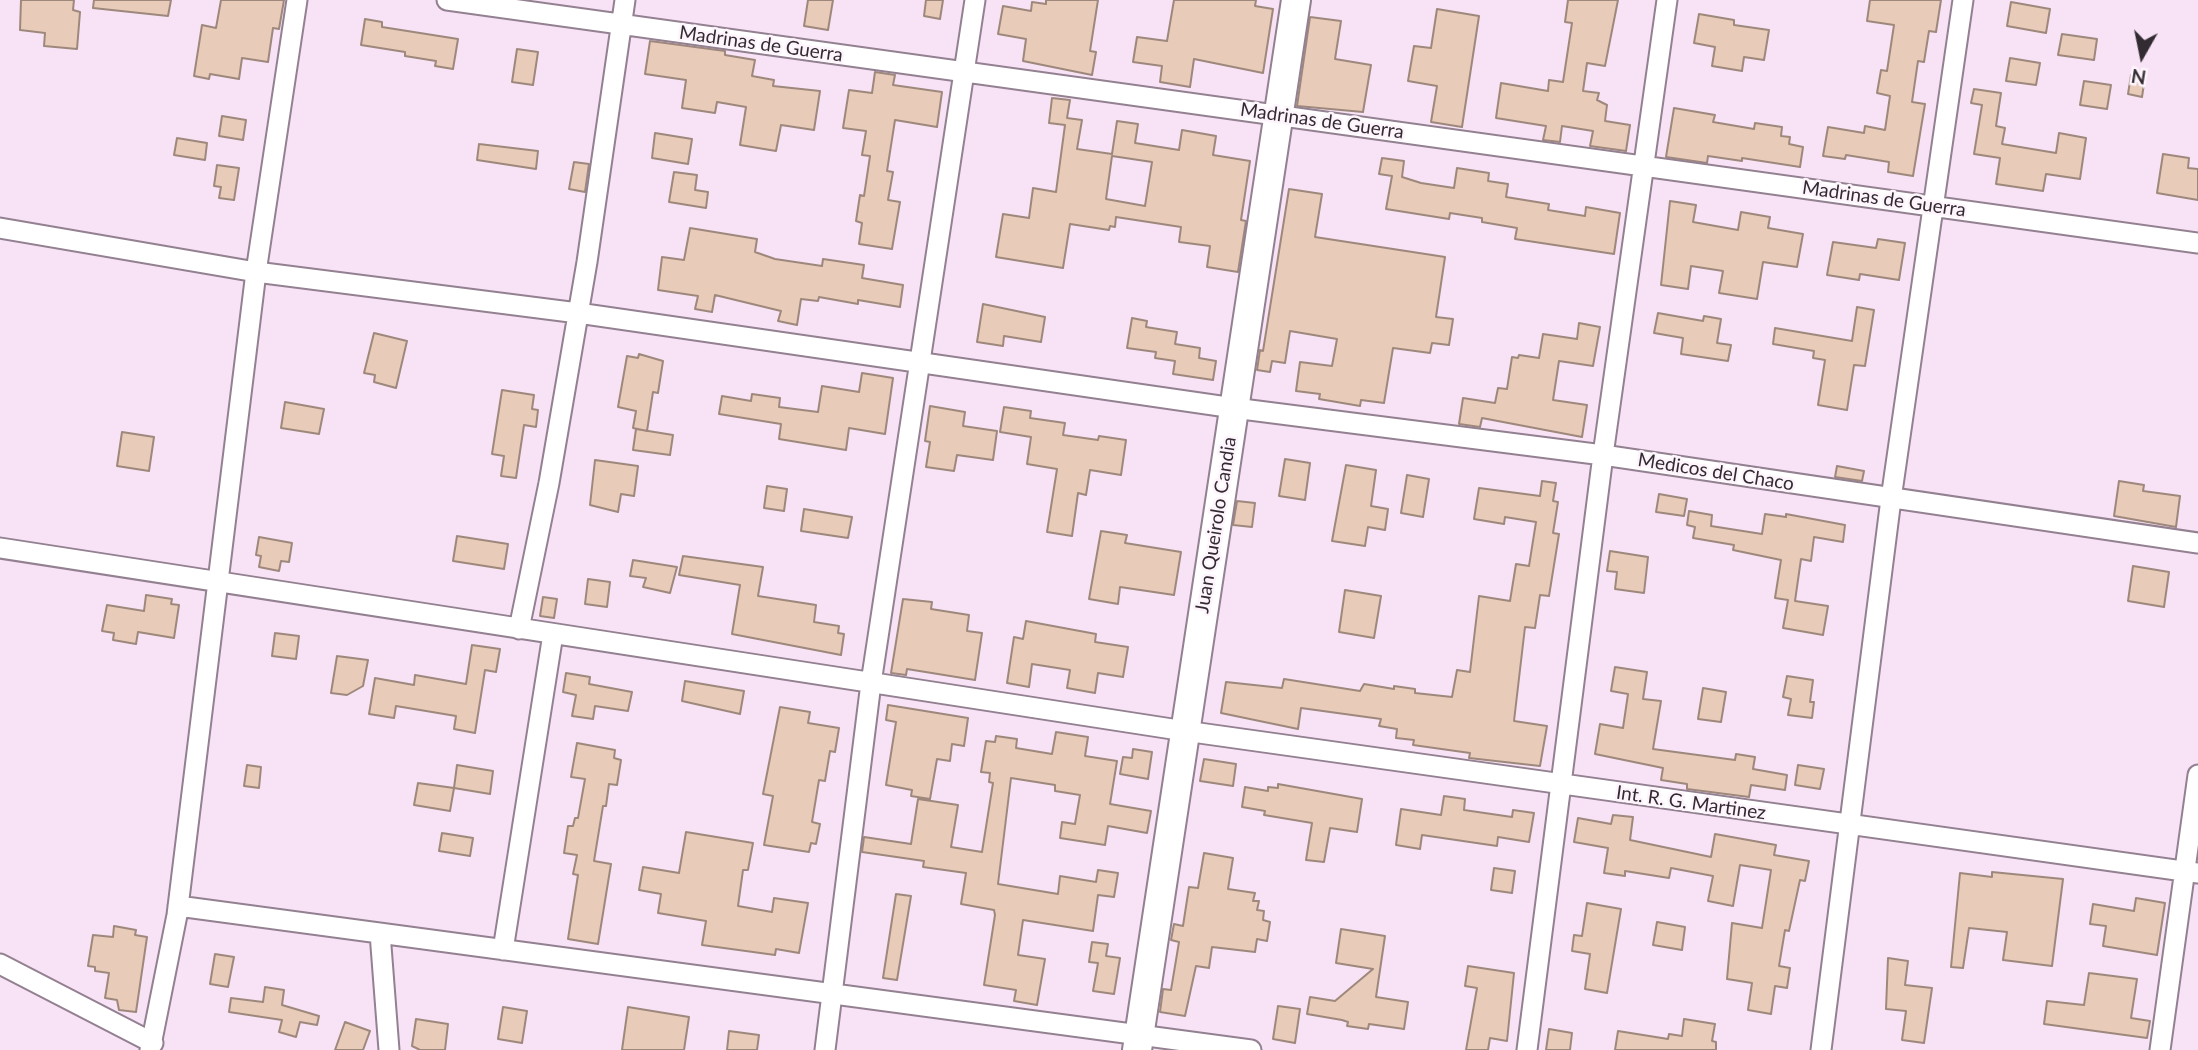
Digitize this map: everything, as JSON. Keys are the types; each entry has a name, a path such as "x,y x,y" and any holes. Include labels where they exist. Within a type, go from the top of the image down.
{"street":[{"path":"0,964 151,1046 178,906 256,272 297,0"},
{"name":"Madrinas de Guerra","path":"447,0 2198,243"},
{"path":"519,629 549,483 578,313 625,0"},
{"path":"825,1050 871,683 975,0"},
{"name":"Juan Queirolo Candia","path":"1138,1041 1296,0"},
{"path":"1527,1050 1563,785 1603,455 1667,0"},
{"path":"1821,1050 1891,499 1963,0"},
{"name":"Medicos del Chaco","path":"0,228 256,272 920,360 1234,408 1603,455 2198,543"},
{"name":"Int. R. G. Martinez","path":"0,548 1185,731 2190,872"},
{"path":"503,950 552,634"},
{"path":"2160,1050 2190,872 2198,775"},
{"path":"178,906 832,995 1138,1041 1251,1050"},
{"path":"380,933 389,1050"}],"building":[{"path":"21,0 74,0 73,10 80,12 77,49 44,46 45,33 20,30"},
{"path":"94,0 171,0 168,16 93,8"},
{"path":"221,0 284,0 279,29 273,28 268,62 242,58 239,79 210,74 209,79 194,76 202,25 216,28"},
{"path":"808,0 833,0 828,30 804,26"},
{"path":"926,0 943,0 940,19 924,16"},
{"path":"1046,0 1098,0 1090,51 1096,52 1092,75 1023,61 1026,39 998,34 1003,6 1031,11 1032,2 1046,4"},
{"path":"1174,0 1256,0 1255,6 1273,9 1263,73 1194,59 1190,87 1160,82 1162,66 1133,62 1137,37 1167,41"},
{"path":"1568,0 1618,0 1605,66 1587,63 1583,91 1599,93 1597,100 1607,105 1605,121 1630,125 1626,151 1590,146 1593,131 1562,126 1560,142 1543,140 1546,126 1496,118 1501,83 1548,91 1549,80 1563,82 1572,23 1565,22"},
{"path":"1870,0 1941,0 1936,32 1929,31 1924,62 1918,61 1912,102 1925,104 1913,176 1888,172 1889,162 1846,155 1845,159 1823,156 1828,127 1864,133 1865,126 1885,130 1890,96 1877,93 1881,70 1887,71 1894,25 1867,21"},
{"path":"2011,2 2050,9 2046,33 2007,26"},
{"path":"1437,9 1479,16 1462,127 1431,122 1437,86 1408,81 1414,46 1431,48"},
{"path":"1699,14 1734,20 1734,25 1769,30 1764,60 1744,57 1742,71 1712,66 1715,47 1694,43"},
{"path":"1310,17 1341,21 1335,59 1371,65 1363,112 1297,106"},
{"path":"365,19 382,22 382,27 458,39 453,69 435,66 436,61 405,56 405,52 361,45"},
{"path":"2062,34 2097,39 2094,60 2058,55"},
{"path":"650,41 725,51 725,55 755,60 752,76 774,80 773,86 820,91 814,130 781,125 776,151 740,145 746,107 717,102 715,113 682,108 686,80 645,74"},
{"path":"517,49 538,52 533,85 512,82"},
{"path":"2010,58 2040,63 2036,85 2006,81"},
{"path":"875,72 895,75 893,85 942,92 937,127 895,120 887,171 893,172 888,200 900,202 892,249 859,244 862,223 856,221 860,195 864,196 870,156 862,155 866,131 843,128 849,90 872,93"},
{"path":"2131,75 2145,77 2142,97 2128,94"},
{"path":"2084,81 2111,85 2107,109 2080,105"},
{"path":"1974,89 2001,93 1996,126 2005,128 2002,144 2056,153 2059,133 2086,138 2080,179 2046,174 2043,191 1996,184 2000,158 1974,154 1982,105 1971,103"},
{"path":"1052,98 1070,100 1067,118 1082,120 1077,149 1112,154 1117,121 1138,124 1135,143 1179,150 1182,130 1216,136 1213,155 1250,161 1241,220 1246,221 1238,272 1207,267 1210,246 1179,242 1181,227 1116,217 1115,227 1110,226 1109,230 1070,224 1063,268 996,257 1003,214 1029,218 1033,188 1056,192 1065,125 1049,123","holes":["1112,156 1152,162 1145,206 1106,199"]},
{"path":"1674,108 1715,115 1713,122 1754,129 1755,123 1782,127 1781,136 1790,137 1789,144 1803,147 1800,167 1742,158 1742,161 1708,156 1707,163 1666,157"},
{"path":"222,116 246,120 243,140 219,136"},
{"path":"655,133 692,139 688,164 652,158"},
{"path":"177,138 207,143 205,160 174,155"},
{"path":"479,144 538,151 536,169 477,160"},
{"path":"2163,154 2189,158 2188,168 2198,169 2198,200 2157,193"},
{"path":"1382,158 1404,161 1402,177 1421,183 1454,188 1457,168 1489,173 1488,181 1508,184 1506,197 1549,204 1548,210 1585,216 1586,207 1620,213 1614,254 1515,239 1517,228 1482,222 1482,218 1450,213 1449,219 1386,209 1392,176 1379,174"},
{"path":"574,162 589,164 585,192 569,189"},
{"path":"217,165 239,168 234,200 219,198 221,187 214,186"},
{"path":"674,172 697,175 695,190 708,192 706,208 669,202"},
{"path":"1289,189 1322,194 1315,237 1445,257 1436,317 1453,319 1449,345 1432,343 1430,353 1393,348 1384,403 1361,400 1360,406 1319,399 1320,394 1296,391 1300,362 1332,366 1337,339 1290,331 1285,363 1272,361 1270,372 1257,370 1260,350 1263,351"},
{"path":"1670,201 1696,205 1693,222 1738,230 1741,212 1770,217 1768,228 1803,234 1797,267 1763,262 1757,299 1719,293 1723,271 1691,266 1688,289 1661,285"},
{"path":"690,228 757,239 755,252 775,259 822,266 823,259 864,265 862,278 903,285 900,307 858,300 858,304 819,297 818,301 801,299 797,325 778,321 781,311 715,295 712,312 695,309 698,296 658,290 662,257 684,260"},
{"path":"1878,239 1905,243 1899,280 1860,274 1859,280 1827,275 1833,242 1876,248"},
{"path":"983,304 1045,317 1041,342 1004,336 1003,346 977,342"},
{"path":"1857,307 1874,310 1865,366 1854,365 1847,410 1818,405 1825,360 1813,358 1814,351 1773,344 1775,328 1852,341"},
{"path":"1658,313 1703,321 1704,316 1721,319 1717,343 1731,345 1728,361 1681,354 1683,338 1654,333"},
{"path":"1132,318 1147,321 1146,327 1177,332 1175,344 1200,348 1199,358 1216,361 1213,380 1173,374 1175,361 1155,358 1156,352 1127,348"},
{"path":"1579,323 1600,327 1593,366 1559,361 1553,400 1587,405 1582,437 1482,418 1480,427 1459,424 1463,398 1495,403 1498,388 1507,389 1512,357 1518,358 1519,355 1539,358 1543,334 1577,339"},
{"path":"374,333 407,341 396,388 374,382 375,375 364,373"},
{"path":"639,354 663,361 658,393 653,392 647,431 633,428 636,411 618,407 627,356 638,358"},
{"path":"862,373 893,378 885,434 849,428 846,450 779,439 781,424 719,414 722,396 751,401 752,394 780,398 779,407 818,412 822,386 859,392"},
{"path":"502,390 534,395 532,409 538,410 536,427 524,425 516,478 501,476 504,456 492,454"},
{"path":"285,402 324,409 319,434 281,428"},
{"path":"930,406 965,412 963,426 997,431 993,460 957,455 954,471 926,467 930,442 925,441"},
{"path":"1004,407 1031,411 1030,418 1065,423 1063,435 1098,440 1099,436 1126,440 1121,475 1090,470 1086,495 1078,493 1072,536 1047,532 1057,469 1027,464 1031,437 1000,432"},
{"path":"636,429 673,435 670,455 633,450"},
{"path":"122,432 154,437 149,471 117,466"},
{"path":"1285,459 1310,463 1305,500 1279,496"},
{"path":"595,460 638,466 634,496 621,494 618,512 590,505"},
{"path":"1346,465 1376,470 1371,506 1388,509 1385,530 1368,527 1365,546 1332,541"},
{"path":"1837,466 1864,471 1862,481 1835,477"},
{"path":"1407,475 1429,479 1423,517 1401,513"},
{"path":"1542,481 1556,483 1553,501 1558,502 1553,533 1559,534 1549,596 1540,595 1535,628 1525,627 1514,721 1547,726 1540,766 1469,758 1470,753 1413,745 1414,740 1396,738 1397,729 1379,726 1381,719 1301,708 1298,729 1221,713 1226,682 1282,688 1284,679 1360,691 1364,684 1415,689 1415,693 1452,697 1457,670 1470,672 1479,596 1510,601 1516,564 1529,566 1536,522 1505,517 1504,524 1474,519 1479,488 1540,496"},
{"path":"2119,481 2144,485 2143,491 2180,496 2176,527 2114,516"},
{"path":"767,486 787,489 784,511 764,508"},
{"path":"1659,494 1687,499 1684,516 1656,512"},
{"path":"1237,501 1255,503 1252,527 1233,525"},
{"path":"804,509 852,517 848,538 801,531"},
{"path":"1689,511 1712,515 1711,526 1762,534 1765,514 1786,517 1786,514 1845,525 1843,542 1814,537 1811,561 1801,559 1795,601 1828,606 1823,635 1783,628 1788,600 1775,598 1781,560 1733,550 1734,545 1693,538 1695,527 1687,525"},
{"path":"1101,531 1127,535 1125,543 1181,552 1174,595 1120,587 1118,604 1089,599"},
{"path":"457,536 508,544 504,569 453,561"},
{"path":"259,537 292,543 289,562 281,561 279,571 259,567 261,556 256,555"},
{"path":"1610,551 1648,557 1644,593 1615,589 1617,572 1607,571"},
{"path":"683,556 763,567 758,596 816,605 814,622 839,626 838,633 844,634 841,655 732,634 740,585 679,575"},
{"path":"633,560 677,567 670,593 643,587 646,578 630,576"},
{"path":"2133,566 2169,572 2164,607 2128,601"},
{"path":"588,579 610,582 607,607 585,604"},
{"path":"1345,590 1381,596 1374,638 1339,632"},
{"path":"146,595 172,599 171,604 179,605 174,638 138,632 136,644 113,640 114,633 102,631 107,605 144,611"},
{"path":"543,597 557,599 554,618 540,616"},
{"path":"903,599 932,602 931,609 969,615 967,631 982,633 975,680 907,669 906,675 891,673"},
{"path":"1026,621 1096,634 1095,642 1128,647 1123,677 1098,673 1095,693 1067,688 1070,670 1032,664 1029,687 1007,683 1014,637 1023,639"},
{"path":"275,633 299,636 296,659 272,656"},
{"path":"472,645 500,649 496,672 485,670 475,733 454,729 456,716 396,706 394,718 369,714 375,678 414,685 415,675 466,684"},
{"path":"337,656 368,660 363,686 347,695 331,693"},
{"path":"1615,667 1647,672 1643,699 1661,701 1653,749 1735,760 1736,754 1755,757 1753,769 1787,775 1785,790 1751,785 1749,797 1687,789 1687,784 1661,780 1663,768 1595,754 1600,724 1623,728 1628,694 1611,691"},
{"path":"566,673 590,677 589,684 632,692 628,711 595,706 593,719 572,716 576,695 563,692"},
{"path":"1787,676 1813,680 1810,702 1814,702 1812,718 1788,715 1791,699 1783,697"},
{"path":"685,681 744,691 740,714 682,701"},
{"path":"1703,688 1726,692 1721,722 1698,719"},
{"path":"888,705 968,718 964,746 952,744 950,761 937,759 930,799 911,796 912,790 886,785 896,722 886,720"},
{"path":"780,707 810,712 808,723 839,728 835,752 830,751 825,781 819,780 812,822 820,824 816,844 811,843 809,852 764,845 773,796 763,794"},
{"path":"1056,732 1088,737 1085,756 1117,761 1110,804 1151,811 1147,833 1108,826 1105,845 1060,838 1062,822 1075,824 1080,795 1055,791 1055,785 1011,778 998,884 1058,894 1060,876 1096,882 1098,870 1118,873 1114,897 1098,895 1093,931 1023,920 1018,955 1045,959 1037,1005 1014,1001 1016,990 984,985 995,915 994,910 961,904 966,873 923,867 924,861 862,852 864,837 911,844 918,799 958,805 951,847 982,852 993,783 989,782 990,773 981,772 986,741 995,742 996,736 1017,739 1016,748 1052,754"},
{"path":"577,743 615,750 614,758 621,760 617,785 609,784 606,806 603,806 594,861 611,864 598,944 568,939 578,875 573,874 577,855 564,853 568,826 573,826 575,818 578,818 585,779 571,777"},
{"path":"1133,749 1152,752 1148,779 1120,774 1123,757 1132,758"},
{"path":"1204,759 1236,764 1233,786 1200,781"},
{"path":"247,765 261,767 259,788 244,786"},
{"path":"457,765 493,771 490,794 454,788"},
{"path":"1798,765 1824,769 1820,789 1795,785"},
{"path":"418,783 454,788 450,811 414,805"},
{"path":"1278,784 1362,799 1357,832 1330,828 1324,862 1306,860 1312,823 1264,815 1265,811 1242,807 1245,787 1268,791 1268,787 1278,788"},
{"path":"1444,796 1465,799 1464,810 1512,817 1513,810 1534,813 1529,842 1498,837 1497,846 1422,835 1420,849 1396,845 1401,809 1441,815"},
{"path":"1613,815 1633,817 1630,840 1711,857 1715,834 1776,845 1774,855 1809,861 1805,881 1800,880 1789,931 1785,930 1779,966 1790,968 1787,988 1775,986 1771,1014 1748,1010 1752,983 1727,979 1732,923 1762,928 1771,870 1740,865 1733,906 1708,901 1713,876 1671,868 1669,878 1625,871 1625,876 1604,873 1608,848 1574,842 1578,818 1611,824"},
{"path":"686,832 753,843 748,870 743,870 738,906 772,912 774,898 808,903 799,953 776,949 775,955 702,945 706,921 658,913 661,894 639,890 643,867 679,873"},
{"path":"442,833 473,838 470,856 439,851"},
{"path":"1204,853 1233,858 1228,889 1255,893 1253,901 1259,901 1257,910 1264,911 1263,920 1270,922 1267,941 1257,939 1255,952 1212,947 1209,968 1196,966 1185,1016 1160,1012 1163,989 1171,990 1179,942 1171,940 1174,924 1183,926 1189,887 1198,888"},
{"path":"1494,868 1515,871 1512,893 1491,890"},
{"path":"1992,872 2063,879 2052,966 2003,960 2007,932 1969,928 1963,968 1951,967 1960,873 1992,877"},
{"path":"896,894 911,896 897,980 883,978"},
{"path":"2136,898 2165,903 2157,955 2103,946 2106,926 2090,924 2093,904 2134,911"},
{"path":"1587,903 1621,909 1607,993 1585,989 1590,954 1572,951 1574,935 1582,936"},
{"path":"1657,922 1685,927 1682,950 1653,945"},
{"path":"114,926 136,930 135,935 147,937 136,1012 119,1010 117,1000 105,998 109,973 95,971 95,967 88,966 93,935 113,937"},
{"path":"1341,929 1385,936 1376,997 1408,1002 1404,1029 1369,1024 1368,1029 1347,1026 1348,1022 1342,1020 1307,1014 1310,997 1335,1001 1373,969 1336,963"},
{"path":"1092,942 1108,944 1106,956 1120,958 1114,994 1093,991 1098,963 1089,962"},
{"path":"215,954 234,957 228,987 210,984"},
{"path":"1888,958 1908,961 1905,985 1932,988 1924,1043 1902,1040 1906,1011 1886,1009"},
{"path":"1468,966 1514,973 1507,1041 1490,1038 1488,1050 1466,1050 1477,988 1465,986"},
{"path":"2089,973 2137,979 2131,1018 2150,1021 2147,1038 2044,1024 2047,1001 2084,1005"},
{"path":"265,987 284,990 282,1005 319,1016 317,1025 300,1022 296,1037 279,1032 282,1020 229,1012 231,998 263,1002"},
{"path":"1278,1006 1300,1009 1295,1043 1273,1039"},
{"path":"503,1007 527,1011 522,1043 498,1039"},
{"path":"628,1007 689,1017 684,1050 622,1050"},
{"path":"416,1019 448,1024 445,1050 420,1050 412,1046"},
{"path":"1684,1019 1715,1024 1712,1041 1716,1042 1716,1050 1615,1050 1618,1031 1668,1039 1669,1034 1682,1036"},
{"path":"345,1022 370,1031 363,1050 335,1050"},
{"path":"1549,1029 1572,1033 1570,1050 1546,1050"},
{"path":"729,1031 759,1035 757,1050 727,1050"}]}
